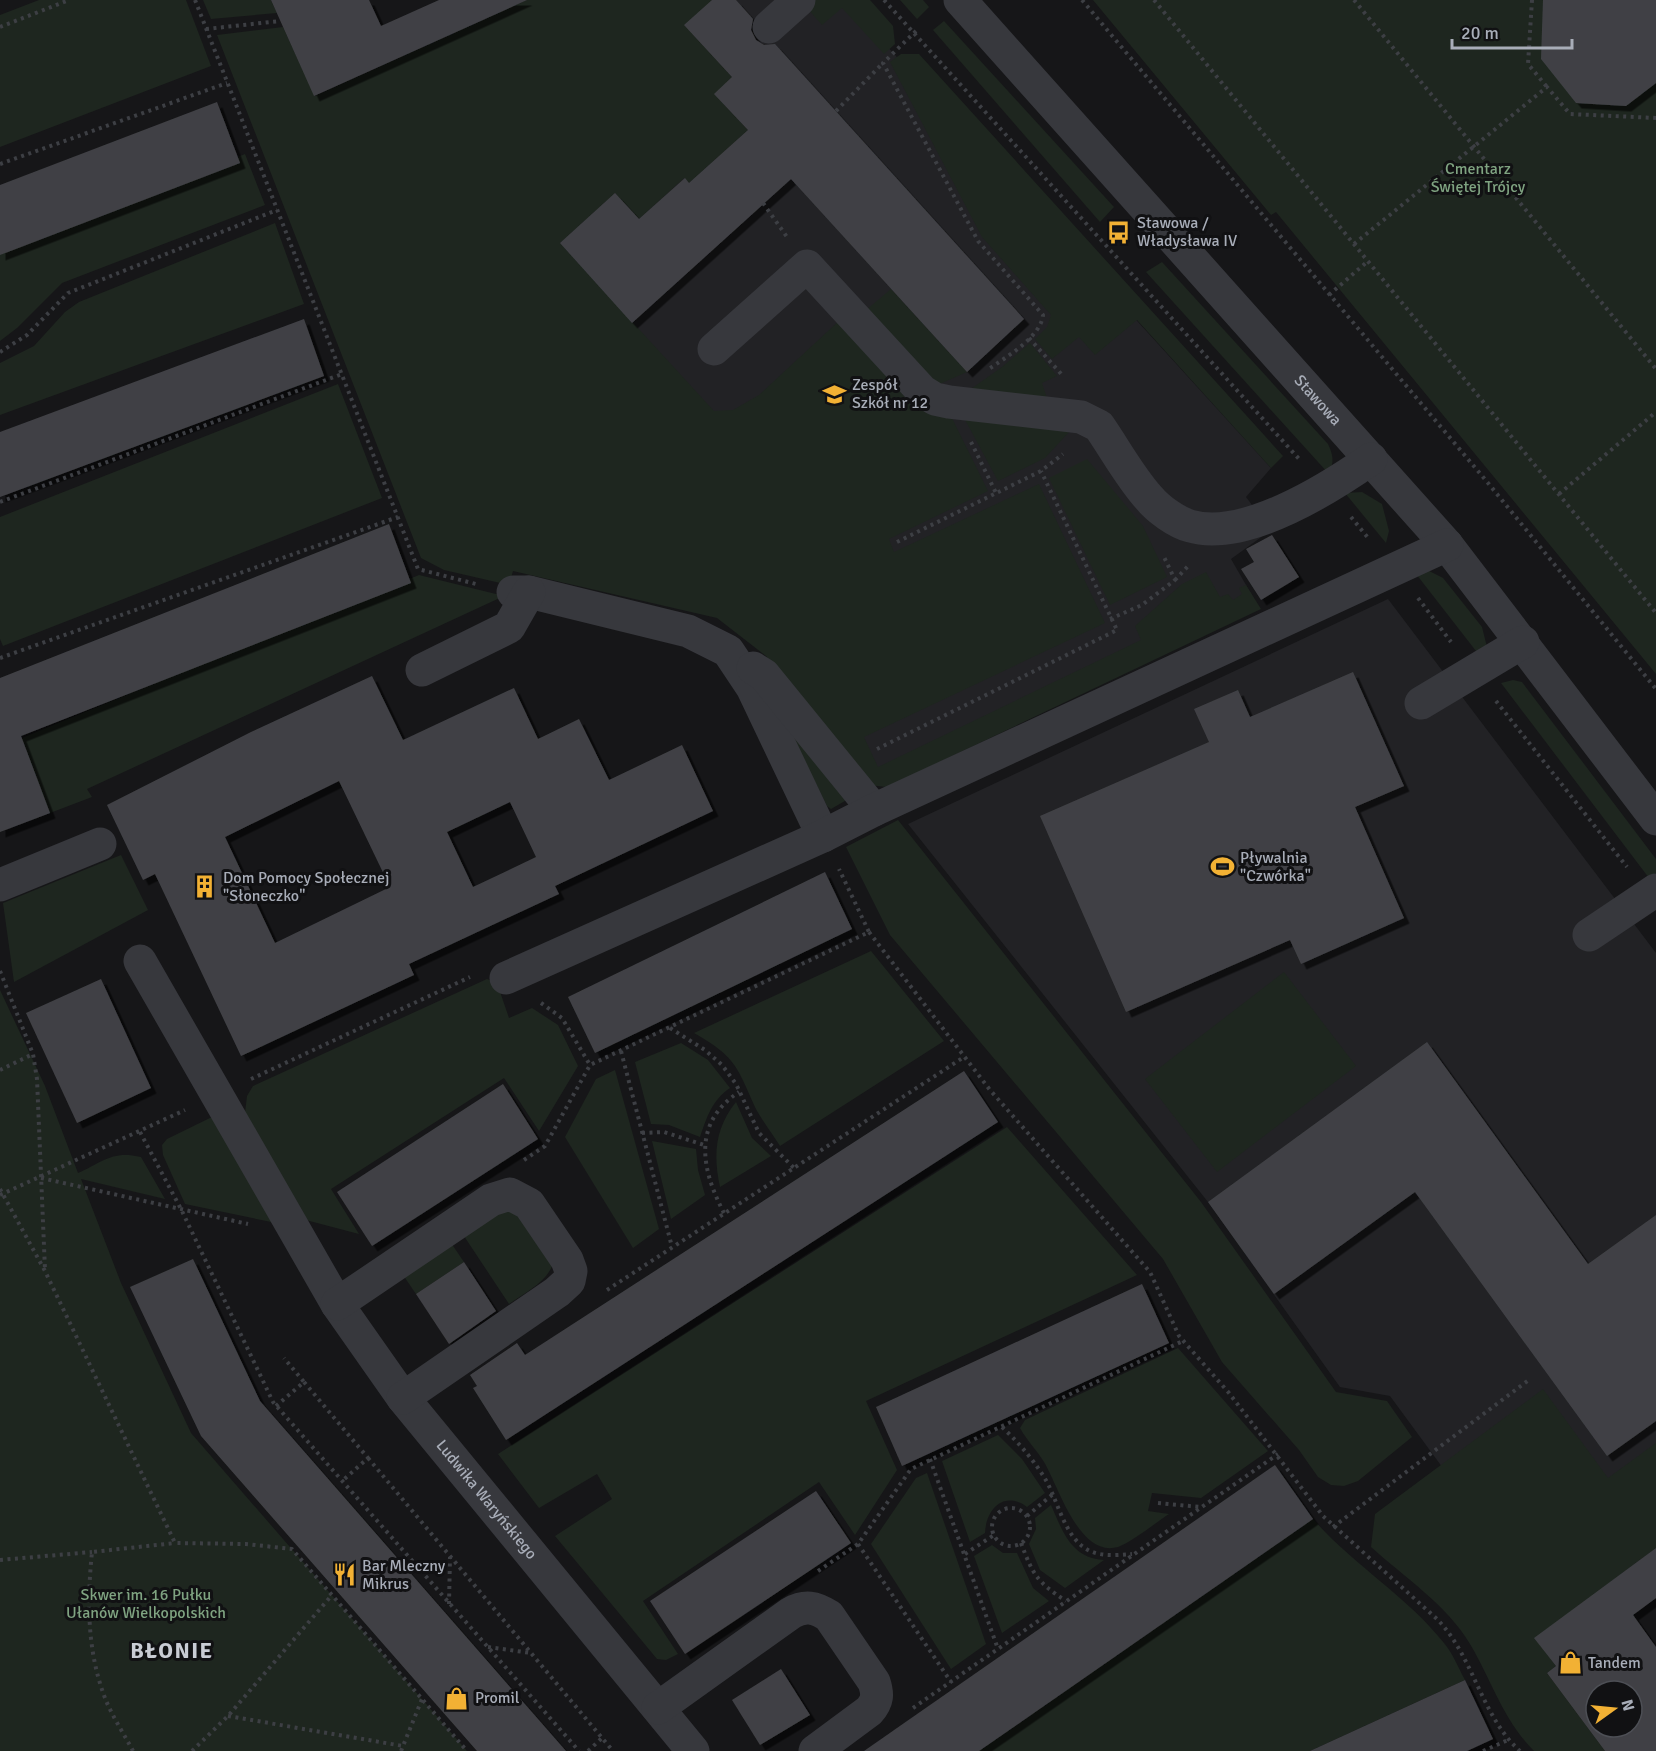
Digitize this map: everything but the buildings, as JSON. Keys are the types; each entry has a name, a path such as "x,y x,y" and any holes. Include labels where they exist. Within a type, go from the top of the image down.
{"street":[{"path":"769,27 799,0"},
{"name":"Stawowa","path":"960,0 1447,545 1656,819"},
{"path":"714,349 807,266 922,391 935,399 949,402 1081,417 1099,426 1149,499 1176,520 1190,526 1222,528 1244,524 1327,489 1371,459"},
{"path":"506,978 823,836 874,810 1447,545"},
{"path":"422,670 509,627 521,592 688,631 728,651 764,675 874,810"},
{"path":"1421,703 1523,642"},
{"path":"728,651 752,687 823,836"},
{"path":"0,885 100,844"},
{"path":"1589,934 1653,892"},
{"name":"Ludwika Waryńskiego","path":"140,961 337,1304 403,1398 693,1751"},
{"path":"337,1304 491,1200 510,1194 521,1197 536,1214 567,1260 571,1271 569,1281 557,1292 403,1398"},
{"path":"658,1708 791,1613 801,1608 819,1609 829,1616 874,1682 878,1693 876,1703 869,1711 815,1751"}],"path":[{"path":"0,27 69,0"},
{"path":"195,0 418,569 521,592"},
{"path":"884,0 1327,489 1395,569 1474,671 1653,892"},
{"path":"1082,0 1656,689"},
{"path":"1154,0 1656,613"},
{"path":"1354,0 1656,369"},
{"path":"1532,0 1528,64 1570,114 1656,118"},
{"path":"206,29 280,21"},
{"path":"836,111 915,32"},
{"path":"883,63 978,241 1043,315 1042,324 1029,338 963,386 949,402 997,495"},
{"path":"0,164 227,83"},
{"path":"1354,244 1546,87"},
{"path":"0,352 27,335 68,293 277,210"},
{"path":"1329,295 1368,261"},
{"path":"0,502 342,374"},
{"path":"1559,494 1656,412"},
{"path":"897,542 997,495 1041,471 1068,450"},
{"path":"877,749 1117,630 1041,471"},
{"path":"0,658 398,517"},
{"path":"1110,619 1142,606 1175,580 1162,552"},
{"path":"823,836 869,932 964,1057 990,1090 1150,1272 1183,1341 1278,1454 1333,1527 1446,1629 1464,1655 1508,1740 1520,1751"},
{"path":"517,1165 545,1146 591,1065 869,932"},
{"path":"0,971 33,1054 37,1079 45,1270"},
{"path":"506,978 562,1018 591,1065"},
{"path":"669,1027 705,1050 722,1065 739,1092 759,1133 794,1167"},
{"path":"621,1051 672,1248"},
{"path":"0,1070 33,1054"},
{"path":"605,1292 964,1057"},
{"path":"724,1213 705,1166 704,1145 712,1120 724,1102 739,1092"},
{"path":"140,1132 181,1209 276,1406 579,1751"},
{"path":"642,1133 664,1132 704,1145"},
{"path":"41,1178 298,1235"},
{"path":"0,1189 45,1270 176,1543"},
{"path":"809,1577 858,1544 911,1469 1183,1341"},
{"path":"284,1358 613,1751"},
{"path":"1333,1527 1530,1378"},
{"path":"276,1406 304,1382"},
{"path":"1002,1426 1032,1459 1077,1541 1090,1551 1111,1556 1133,1554"},
{"path":"906,1713 1278,1454"},
{"path":"342,1481 368,1458"},
{"path":"930,1459 998,1649"},
{"path":"1027,1516 1053,1494"},
{"path":"1158,1503 1201,1507"},
{"path":"1011,1507 1027,1516 1030,1528 1021,1543 1003,1544 994,1535 992,1523 999,1512 1011,1507"},
{"path":"965,1554 994,1535"},
{"path":"0,1560 176,1543 246,1544 292,1549 467,1751"},
{"path":"1021,1543 1033,1574 1047,1589 1066,1601"},
{"path":"858,1544 951,1682"},
{"path":"92,1552 87,1601 90,1637 105,1698 134,1751"},
{"path":"449,1604 450,1557"},
{"path":"192,1751 228,1716 332,1595"},
{"path":"487,1647 532,1653"},
{"path":"228,1716 402,1749 422,1699"},
{"path":"588,1751 602,1738"},
{"path":"1483,1751 1508,1740"}],"shaded area":[{"name":"Zespół Szkół nr 12","path":"527,0 845,0 1271,468 1246,497 1271,530 1231,559 1257,604 877,785 345,83"},
{"path":"1388,599 1656,953 1656,1548 1556,1622 1390,1396 1340,1387 1208,1202 908,824"}],"green space":[{"path":"39,0 186,0 211,66 0,147 0,15"},
{"path":"203,0 271,0 277,13 211,19"},
{"path":"527,0 712,0 685,25 732,77 715,94 748,130 689,183 684,178 639,219 615,193 560,243 714,411 733,410 759,395 841,319 950,414 988,491 889,539 894,552 1039,484 1105,623 864,737 878,767 1141,640 1135,626 1182,584 1206,572 1220,597 1228,594 1233,600 1242,594 1239,588 1246,585 1261,609 886,787 869,785 766,656 717,618 513,571 509,585 444,570 421,558 217,35 283,27 315,96"},
{"path":"812,0 870,0 893,26 895,44 884,54 842,8 822,25 806,7"},
{"path":"900,0 923,0 929,7 917,19"},
{"name":"Cmentarz Świętej Trójcy","path":"1093,0 1656,0 1656,674 1276,212 1271,215"},
{"path":"944,21 1114,207 1100,222 933,30"},
{"path":"901,54 919,54 1283,456 1271,468 1137,320 1095,355 1079,337 1052,359 1035,339 1047,327 1051,315 982,237 890,62"},
{"path":"245,154 265,205 62,283 17,328 0,341 0,250"},
{"path":"275,223 304,304 0,415 0,363 34,346 65,312 79,302"},
{"path":"1162,262 1328,444 1332,466 1328,473 1146,272"},
{"path":"891,289 967,372 935,386 865,311"},
{"path":"1030,343 1057,376 1042,383 1048,401 968,391 1002,367"},
{"path":"338,384 382,498 3,646 0,639 0,517"},
{"path":"962,414 1071,430 1045,458 998,481"},
{"path":"1087,459 1143,526 1167,577 1110,605 1049,478"},
{"path":"1362,492 1382,504 1389,531 1386,543 1345,493"},
{"path":"1413,570 1427,570 1443,578 1482,627 1488,651 1483,660"},
{"path":"419,575 504,596 87,789 92,797 50,813 32,767 0,747"},
{"path":"1513,680 1522,682 1656,859 1656,873 1649,878 1501,683"},
{"path":"778,708 850,798 831,809 827,806"},
{"path":"898,820 1201,1202 1336,1392 1387,1401 1412,1437 1358,1481 1344,1486 1331,1485 1318,1477 1299,1450 1222,1362 1163,1259 890,935 846,847"},
{"path":"121,855 148,910 14,982 3,903"},
{"path":"871,951 944,1041 780,1146 757,1111 740,1074 728,1057 694,1033"},
{"path":"1284,972 1356,1066 1217,1172 1145,1079"},
{"path":"487,979 497,983 509,1018 532,1008 558,1025 578,1066 539,1131 504,1078 331,1189 359,1234 302,1219 245,1113 247,1096 253,1086"},
{"name":"Skwer im. 16 Pułku Ułanów Wielkopolskich","path":"0,990 45,1086 78,1173 115,1156 141,1157 165,1199 81,1179 121,1283 191,1433 467,1751 0,1751"},
{"path":"681,1043 708,1060 730,1088 714,1104 700,1137 669,1125 651,1124 635,1062"},
{"path":"615,1070 659,1229 633,1248 565,1137 596,1079"},
{"path":"736,1102 752,1138 771,1156 720,1187 716,1153 718,1142 724,1122"},
{"path":"214,1116 276,1223 185,1204 163,1155 162,1145 167,1139"},
{"path":"1007,1127 1137,1275 866,1401 897,1470 855,1535 819,1482 643,1601 678,1654 666,1660 657,1659 555,1536 612,1499 597,1474 539,1508 498,1454"},
{"path":"652,1141 696,1149 698,1170 705,1195 671,1219"},
{"path":"519,1209 554,1261 542,1281 509,1304 460,1230 491,1210"},
{"path":"449,1240 464,1262 416,1294 401,1272"},
{"path":"1178,1348 1268,1451 1201,1498 1152,1493 1148,1511 1169,1514 1124,1545 1104,1548 1092,1542 1081,1532 1044,1462 1020,1428 1025,1420"},
{"path":"1543,1389 1608,1478 1656,1443 1656,1548 1535,1638 1556,1666 1547,1673 1584,1723 1584,1739 1596,1739 1605,1751 1534,1751 1506,1713 1478,1658 1460,1630 1437,1604 1371,1547 1375,1514"},
{"path":"998,1435 1022,1459 1045,1493 1027,1507 1019,1502 1004,1501 989,1516 985,1533 970,1542 942,1461"},
{"path":"927,1473 986,1644 951,1669 871,1544 916,1478"},
{"path":"1051,1505 1064,1534 1076,1549 1093,1558 1104,1560 1065,1588 1040,1570 1029,1544 1036,1529 1035,1518"},
{"path":"1313,1519 1345,1551 1397,1595 1429,1626 1450,1652 1465,1680 1310,1751 979,1751"},
{"path":"992,1545 1003,1553 1017,1553 1033,1588 1049,1601 1002,1633 974,1556"}],"place":[{"name":"Stawowa / Władysława IV","path":"1119,232"},
{"name":"Zespół Szkół nr 12","path":"834,394"},
{"name":"Pływalnia \"Czwórka\"","path":"1222,867"},
{"name":"Dom Pomocy Społecznej \"Słoneczko\"","path":"205,887"},
{"name":"Bar Mleczny Mikrus","path":"344,1575"},
{"name":"Tandem","path":"1570,1663"},
{"name":"Promil","path":"457,1698"}],"district":[{"name":"BŁONIE","path":"172,1650"}]}
